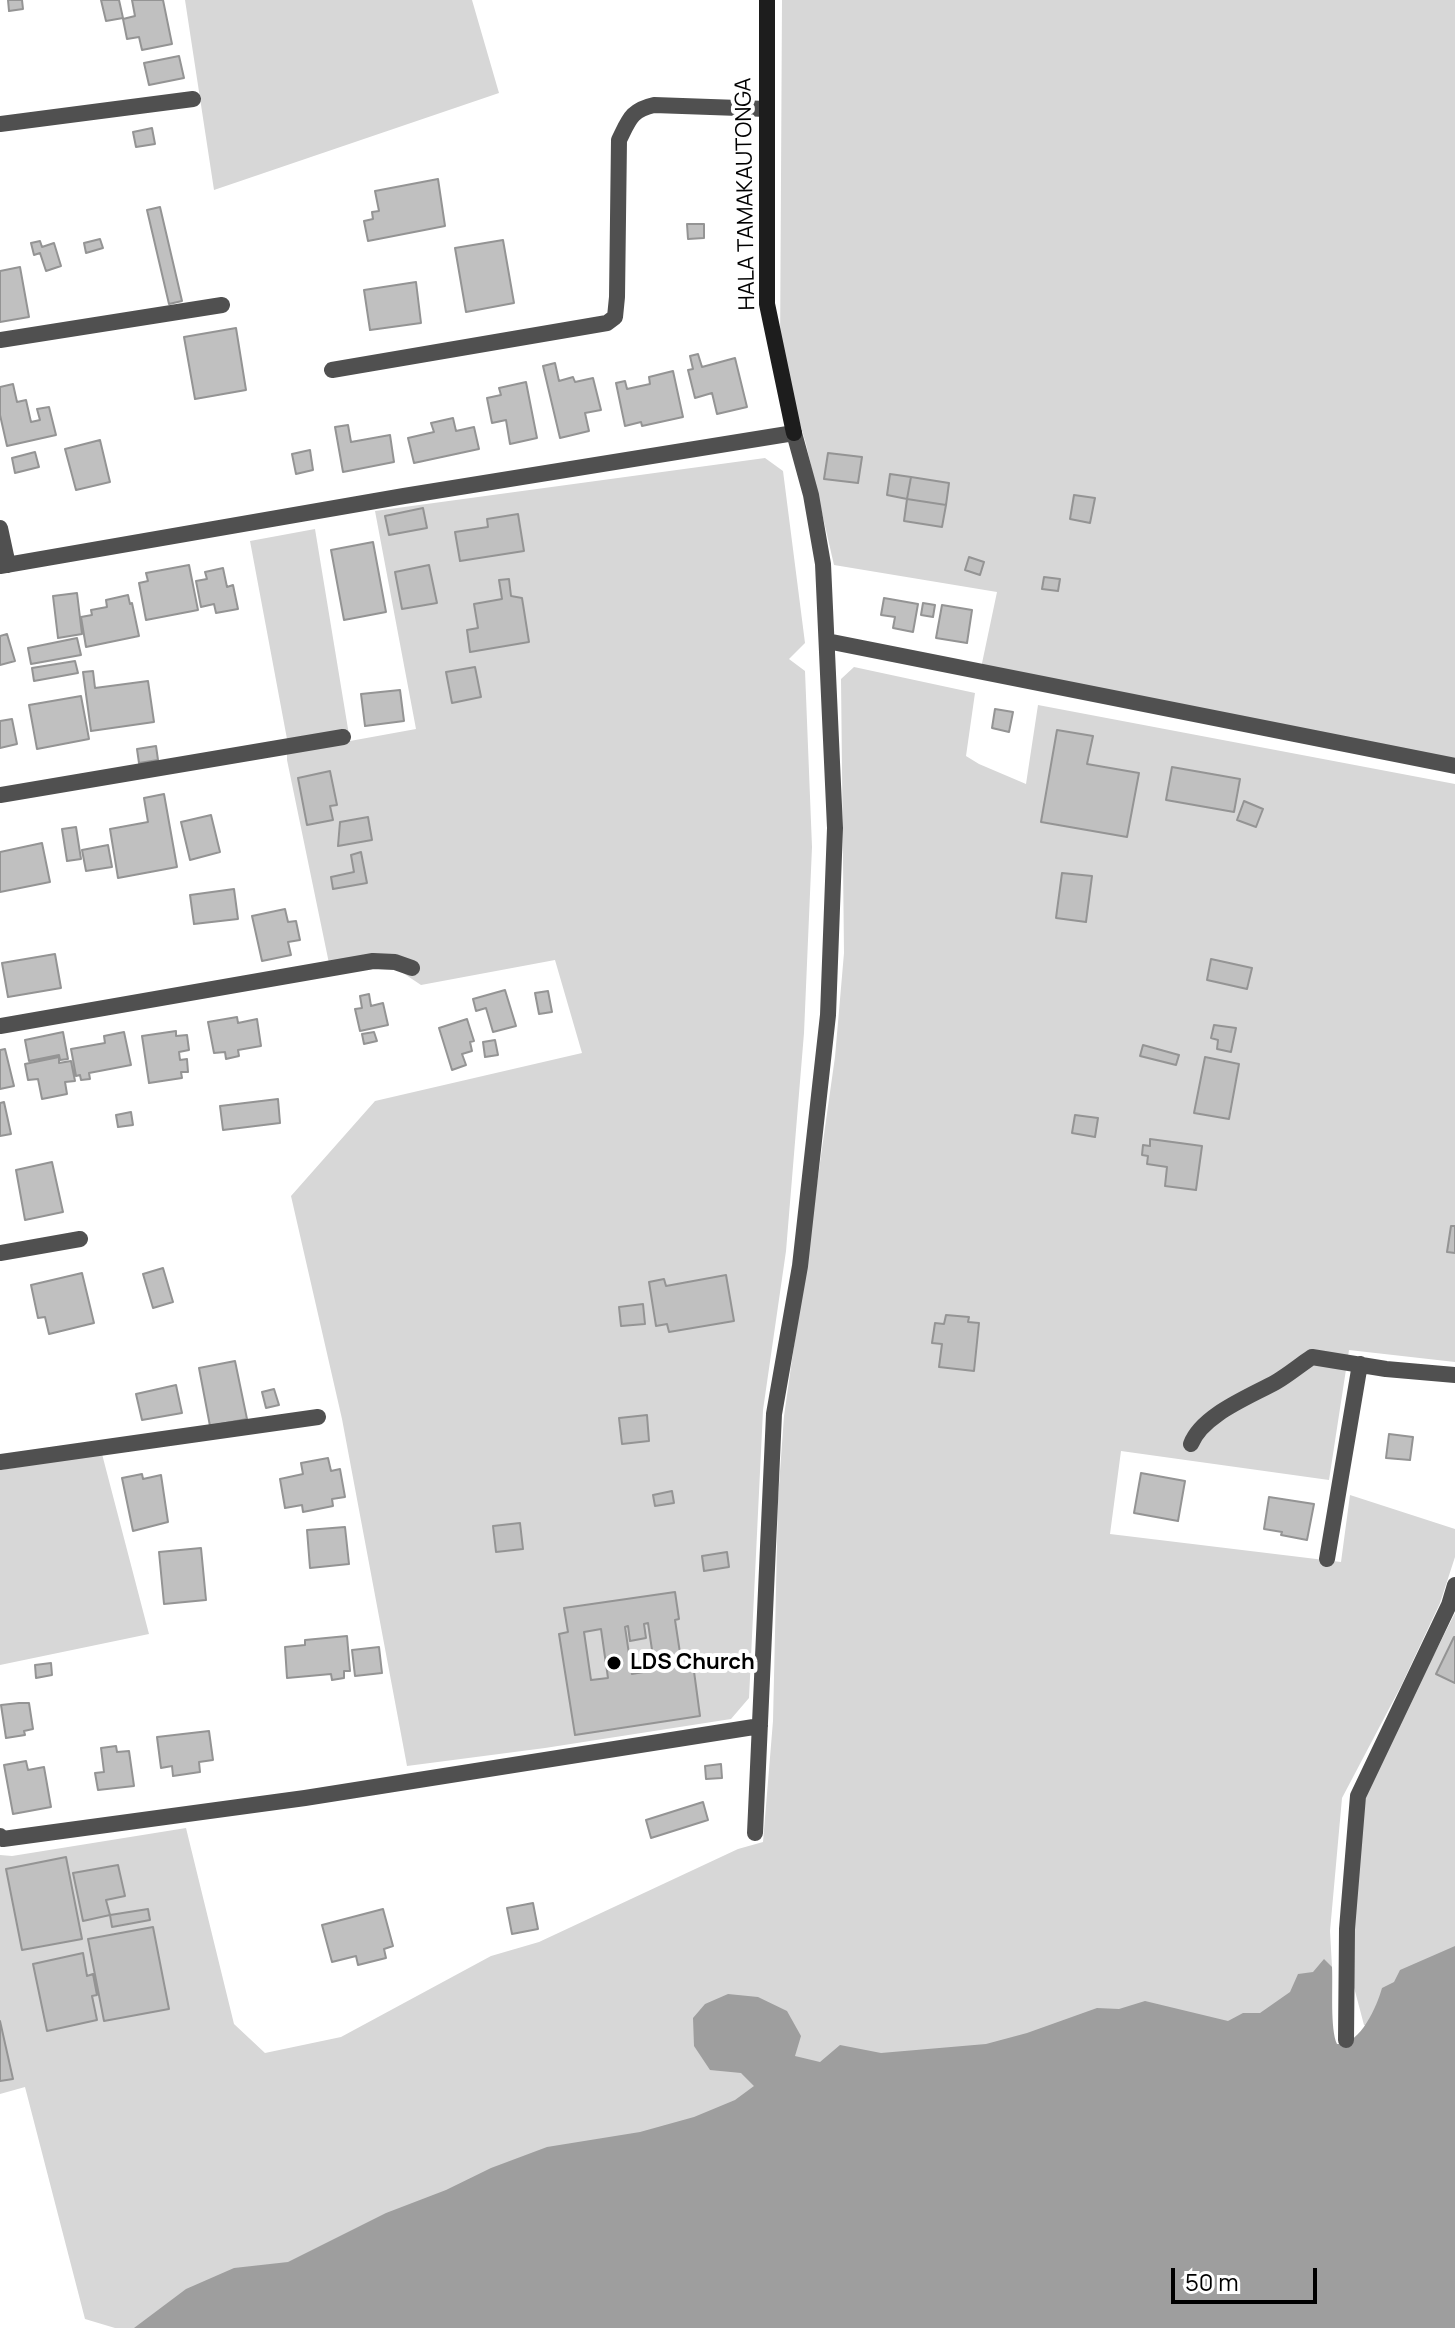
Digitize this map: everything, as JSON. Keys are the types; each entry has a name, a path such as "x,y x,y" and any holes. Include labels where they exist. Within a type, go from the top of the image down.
{"street":[{"name":"HALA TAMAKAUTONGA","path":"767,0 767,304 794,433"},
{"path":"0,124 193,99"},
{"path":"332,370 607,323 615,317 617,297 619,140 629,119 639,108 654,105 767,109"},
{"path":"0,340 222,305"},
{"path":"0,528 4,565 794,433 811,495 823,564 835,828 828,1015 800,1266 774,1414 755,1833"},
{"path":"827,641 1455,766"},
{"path":"0,795 343,737"},
{"path":"0,1026 373,961 395,962 412,968"},
{"path":"0,1253 80,1239"},
{"path":"1191,1444 1195,1434 1228,1407 1278,1381 1312,1357 1455,1375"},
{"path":"1327,1559 1360,1364"},
{"path":"0,1462 318,1417"},
{"path":"1346,2040 1347,1929 1358,1796 1449,1605 1455,1585"},
{"path":"0,1836 3,1839 305,1798 760,1726"}],"shaded area":[{"path":"185,0 472,0 499,93 214,190"},
{"path":"782,0 1455,0 1455,759 981,668 997,592 834,565 806,444 780,356"},
{"path":"765,458 783,471 805,643 789,659 805,671 812,847 804,1033 786,1251 763,1410 749,1698 731,1719 407,1766 342,1419 291,1196 375,1101 582,1053 555,960 421,985 394,967 331,973 287,760 287,739 250,541 315,529 350,741 416,729 375,511"},
{"path":"854,667 975,693 966,756 1026,784 1038,705 1455,784 1455,1362 1349,1350 1329,1480 1121,1451 1110,1534 1341,1562 1350,1495 1455,1529 1455,1557 1440,1603 1401,1686 1342,1798 1330,1931 1332,1967 1312,2026 331,2328 115,2328 85,2319 25,2087 0,2094 0,1855 12,1856 186,1828 234,2024 265,2053 341,2037 491,1956 539,1942 738,1849 763,1842 773,1721 778,1499 784,1416 835,1057 844,953 841,679"},
{"path":"102,1454 149,1634 0,1665 0,1470"},
{"path":"1455,1613 1455,2051 1364,2025 1351,1976 1363,1796"},
{"path":"1455,1946 1455,2328 134,2328 186,2289 234,2268 288,2262 386,2213 446,2190 491,2168 547,2147 640,2132 694,2117 735,2100 754,2086 741,2073 710,2070 694,2046 693,2018 705,2004 728,1994 758,1997 787,2011 801,2036 795,2056 820,2062 840,2045 881,2053 986,2044 1097,2008 1119,2009 1145,2001 1228,2021 1243,2013 1260,2013 1290,1992 1298,1974 1313,1972 1324,1959 1332,1967 1337,2044 1353,2039 1360,2032 1372,2014 1382,1988 1394,1982 1400,1970"}],"building":[{"path":"8,0 22,0 23,9 9,11"},
{"path":"101,0 119,0 123,18 106,21"},
{"path":"132,0 163,0 172,44 142,50 139,37 127,39 123,19 135,16"},
{"path":"179,56 184,78 149,85 144,63"},
{"path":"152,128 155,144 136,147 133,132"},
{"path":"438,179 445,226 368,241 364,221 373,219 372,212 379,211 375,191"},
{"path":"160,207 182,301 169,304 147,210"},
{"path":"687,224 704,224 704,238 688,239"},
{"path":"100,239 103,248 86,253 84,243"},
{"path":"503,240 514,303 466,312 455,248"},
{"path":"40,241 42,247 54,243 61,266 46,271 40,253 34,255 31,243"},
{"path":"20,267 29,317 0,322 0,271"},
{"path":"416,282 421,323 370,330 364,290"},
{"path":"236,328 246,390 195,399 184,337"},
{"path":"698,354 702,367 735,358 747,407 717,414 712,393 695,398 688,370 693,369 690,356"},
{"path":"555,363 559,381 573,377 575,382 593,378 601,410 585,413 589,431 560,438 543,366"},
{"path":"673,371 683,417 642,426 641,422 625,426 616,383 625,381 627,389 650,384 649,377"},
{"path":"526,382 537,438 510,444 506,420 492,423 487,398 501,395 499,388"},
{"path":"13,384 17,402 26,400 31,422 40,420 37,409 49,407 56,435 7,446 0,415 0,387"},
{"path":"453,418 456,431 474,427 479,449 414,463 408,438 434,432 431,423"},
{"path":"348,425 351,442 390,435 394,462 343,472 335,427"},
{"path":"100,440 110,482 76,490 65,449"},
{"path":"310,450 313,470 296,474 292,454"},
{"path":"35,452 39,467 15,473 12,458"},
{"path":"828,453 862,457 858,483 824,479"},
{"path":"890,474 911,477 907,499 887,495"},
{"path":"911,477 949,483 946,505 907,499"},
{"path":"1074,495 1095,498 1090,523 1070,519"},
{"path":"907,499 946,505 942,527 904,521"},
{"path":"423,508 427,528 389,535 385,516"},
{"path":"518,514 524,551 460,561 455,532 488,527 487,519"},
{"path":"373,542 386,612 344,620 331,550"},
{"path":"969,557 984,562 980,575 965,570"},
{"path":"189,565 198,610 146,620 139,583 148,581 146,573"},
{"path":"429,565 437,603 402,609 395,572"},
{"path":"223,568 227,587 233,585 238,609 216,613 214,604 201,607 196,581 207,579 205,572"},
{"path":"1044,577 1060,579 1058,591 1042,589"},
{"path":"509,579 511,596 522,598 529,642 470,652 467,630 478,628 474,604 502,599 499,580"},
{"path":"77,593 82,634 58,638 53,596"},
{"path":"128,595 139,636 86,647 81,617 92,615 91,610 107,607 106,600"},
{"path":"884,598 918,604 913,632 893,628 895,617 881,615"},
{"path":"923,603 935,605 933,617 921,615"},
{"path":"942,605 972,610 967,643 936,638"},
{"path":"7,634 15,661 0,665 0,636"},
{"path":"77,638 81,655 31,664 28,648"},
{"path":"75,661 78,673 34,681 32,668"},
{"path":"475,667 481,697 452,703 446,672"},
{"path":"93,671 95,688 148,681 154,722 91,731 83,672"},
{"path":"400,690 404,721 365,726 361,694"},
{"path":"81,696 89,739 37,749 29,705"},
{"path":"995,709 1013,712 1009,732 992,728"},
{"path":"12,719 17,744 0,748 0,721"},
{"path":"1057,730 1093,736 1087,764 1139,773 1127,837 1041,822"},
{"path":"156,746 158,760 139,763 137,749"},
{"path":"1172,767 1240,779 1234,812 1166,800"},
{"path":"330,771 337,805 330,806 333,820 307,825 298,778"},
{"path":"164,794 177,867 118,878 110,829 148,822 144,798"},
{"path":"1244,801 1263,809 1256,827 1237,820"},
{"path":"211,815 220,852 190,860 181,822"},
{"path":"368,817 372,840 338,846 340,822"},
{"path":"76,827 81,859 67,861 62,829"},
{"path":"42,843 50,882 0,892 0,852"},
{"path":"108,845 112,867 86,871 82,850"},
{"path":"361,852 367,883 333,889 331,877 354,872 351,855"},
{"path":"1062,873 1092,876 1086,922 1056,918"},
{"path":"234,889 238,919 194,924 190,895"},
{"path":"285,909 288,922 296,921 300,940 288,942 291,955 262,961 252,916"},
{"path":"55,954 61,988 8,997 2,963"},
{"path":"1211,959 1252,968 1247,989 1207,980"},
{"path":"505,990 516,1026 493,1032 486,1008 476,1011 473,999"},
{"path":"548,991 552,1012 539,1014 535,993"},
{"path":"369,994 371,1006 383,1003 388,1025 360,1031 355,1009 362,1008 360,996"},
{"path":"237,1017 238,1023 257,1019 261,1046 238,1050 239,1056 226,1059 225,1052 214,1053 208,1022"},
{"path":"467,1019 474,1041 470,1042 472,1051 462,1054 466,1065 452,1070 439,1028"},
{"path":"1214,1025 1236,1028 1231,1052 1217,1049 1218,1040 1211,1038"},
{"path":"176,1031 176,1036 187,1035 189,1050 179,1052 180,1060 187,1059 188,1072 181,1072 182,1078 149,1083 142,1036"},
{"path":"63,1032 68,1059 60,1060 59,1055 29,1061 25,1040"},
{"path":"124,1032 131,1065 89,1073 90,1079 81,1080 80,1075 76,1076 71,1049 105,1043 104,1036"},
{"path":"374,1032 377,1041 364,1044 362,1034"},
{"path":"495,1040 498,1055 485,1057 483,1042"},
{"path":"1143,1045 1179,1055 1176,1065 1140,1056"},
{"path":"5,1049 14,1086 0,1089 0,1050"},
{"path":"59,1057 59,1063 71,1061 75,1081 65,1082 67,1094 42,1099 38,1079 28,1080 25,1064"},
{"path":"1205,1057 1239,1064 1229,1119 1194,1113"},
{"path":"278,1099 280,1123 223,1130 220,1106"},
{"path":"4,1102 11,1134 0,1136 0,1103"},
{"path":"131,1112 133,1125 118,1127 116,1115"},
{"path":"1075,1115 1098,1118 1095,1137 1072,1133"},
{"path":"1150,1139 1202,1146 1196,1190 1165,1186 1167,1167 1147,1164 1148,1156 1142,1155 1143,1145 1150,1146"},
{"path":"52,1162 63,1212 25,1220 16,1170"},
{"path":"1451,1226 1455,1226 1455,1253 1447,1252"},
{"path":"163,1268 173,1302 153,1308 143,1274"},
{"path":"82,1273 94,1323 49,1334 45,1317 38,1318 31,1285"},
{"path":"726,1275 734,1321 669,1332 667,1324 656,1326 649,1282 664,1279 666,1286"},
{"path":"643,1304 645,1324 621,1326 619,1307"},
{"path":"946,1315 969,1317 968,1322 979,1323 974,1371 939,1367 942,1344 932,1343 935,1323 944,1324"},
{"path":"235,1361 247,1419 210,1426 199,1368"},
{"path":"176,1385 182,1413 142,1420 136,1394"},
{"path":"274,1389 279,1405 266,1408 262,1392"},
{"path":"647,1415 649,1441 622,1444 619,1418"},
{"path":"1389,1434 1413,1437 1410,1460 1386,1458"},
{"path":"328,1458 331,1471 340,1469 345,1497 332,1499 333,1506 303,1512 302,1505 285,1508 280,1479 303,1474 301,1463"},
{"path":"1141,1473 1185,1481 1178,1521 1134,1513"},
{"path":"142,1474 143,1479 161,1475 168,1522 133,1531 122,1478"},
{"path":"672,1491 674,1503 655,1506 653,1495"},
{"path":"1269,1497 1314,1504 1307,1540 1264,1529"},
{"path":"520,1523 523,1549 496,1552 493,1526"},
{"path":"345,1527 349,1564 310,1568 307,1530"},
{"path":"201,1548 206,1600 164,1604 159,1552"},
{"path":"727,1552 729,1567 704,1571 702,1556"},
{"path":"675,1592 679,1619 675,1620 682,1666 693,1664 700,1716 575,1735 559,1634 568,1632 564,1608","holes":["648,1623 655,1670 632,1674 625,1627 628,1626 630,1641 646,1638 644,1624","601,1629 608,1678 591,1680 584,1632"]},
{"path":"347,1636 350,1671 344,1671 344,1678 332,1680 331,1674 287,1678 285,1647 305,1645 305,1640"},
{"path":"1455,1637 1455,1683 1436,1674"},
{"path":"379,1647 382,1673 355,1676 352,1650"},
{"path":"51,1663 52,1675 36,1678 35,1665"},
{"path":"29,1703 33,1729 24,1731 25,1735 6,1738 1,1705"},
{"path":"209,1731 213,1760 199,1762 200,1772 173,1776 172,1766 161,1768 157,1737"},
{"path":"116,1746 117,1752 129,1751 134,1786 98,1790 95,1773 104,1772 101,1748"},
{"path":"26,1761 28,1770 44,1767 51,1807 13,1814 4,1765"},
{"path":"721,1764 722,1778 706,1779 705,1766"},
{"path":"703,1802 708,1820 651,1838 646,1820"},
{"path":"66,1857 82,1939 22,1950 6,1869"},
{"path":"118,1865 125,1896 106,1900 110,1915 83,1921 73,1873"},
{"path":"533,1903 538,1929 512,1934 507,1908"},
{"path":"148,1909 150,1920 112,1927 110,1915"},
{"path":"383,1909 393,1946 384,1949 386,1958 358,1965 356,1956 332,1962 322,1925"},
{"path":"153,1927 169,2009 104,2021 88,1939"},
{"path":"83,1953 87,1976 93,1974 97,1995 92,1996 97,2020 47,2031 33,1964"},
{"path":"0,2021 13,2079 0,2081"}],"place":[{"name":"LDS Church","path":"614,1663"}]}
